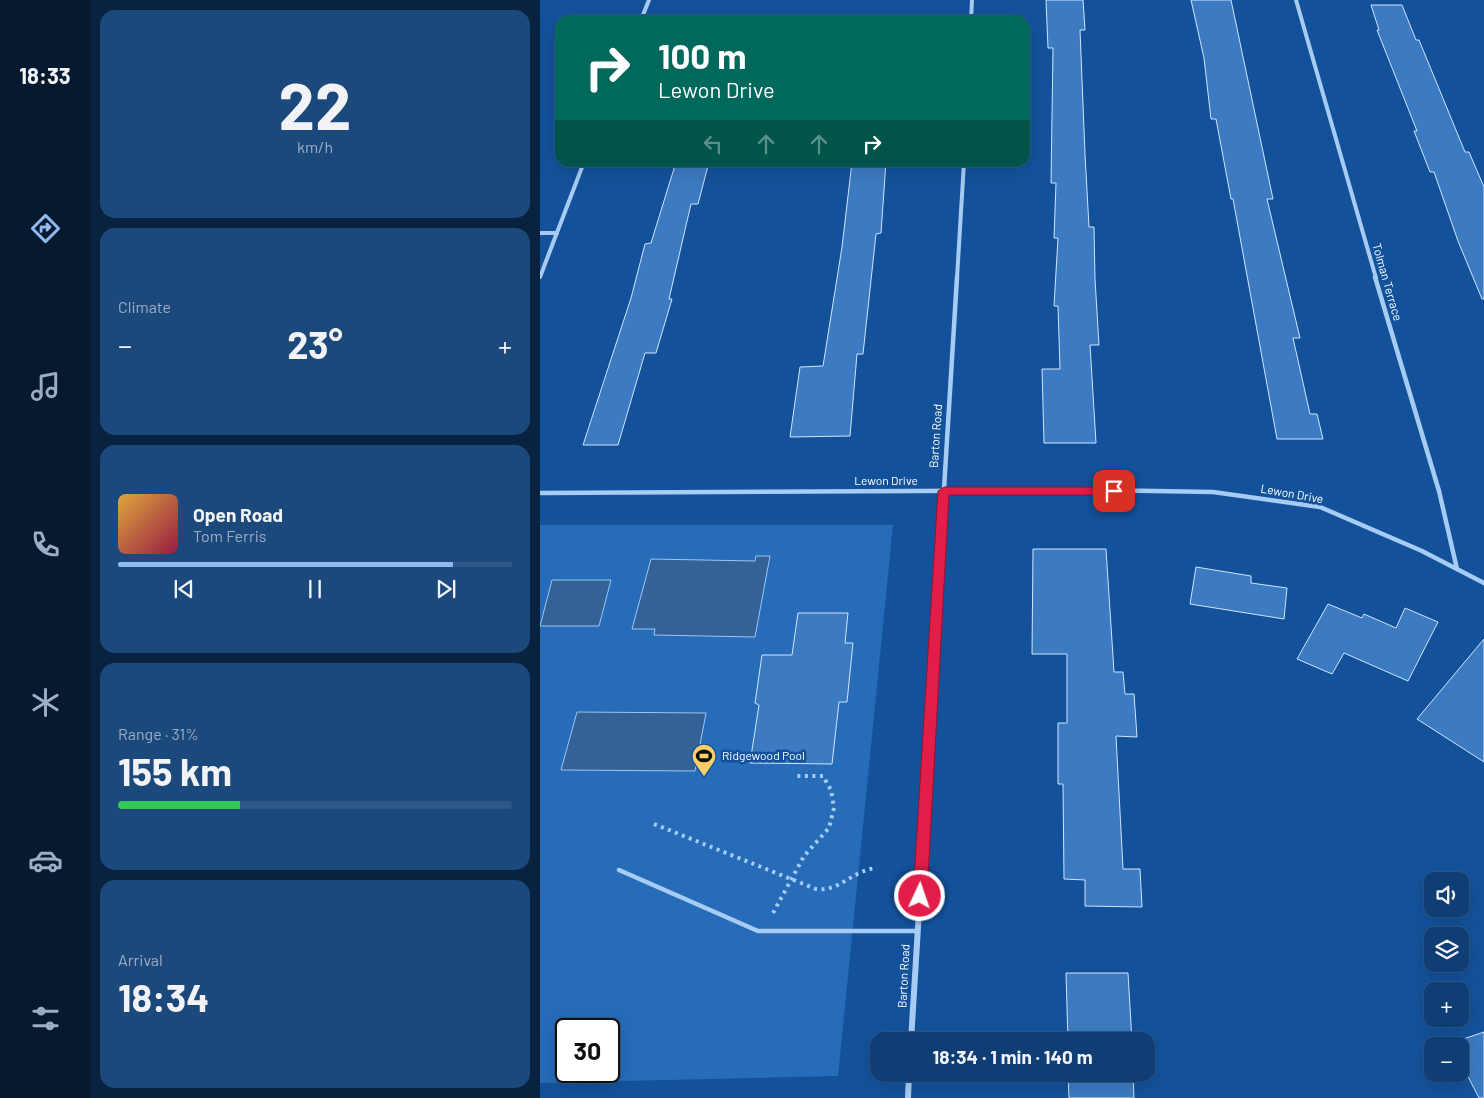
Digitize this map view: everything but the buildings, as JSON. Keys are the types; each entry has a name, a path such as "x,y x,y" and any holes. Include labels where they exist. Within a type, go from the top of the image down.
{"street":[{"path":"643,15 649,0"},
{"path":"971,15 972,0"},
{"name":"Tolman Terrace","path":"1296,0 1414,412 1439,491 1457,569"},
{"path":"540,277 582,167"},
{"name":"Barton Road","path":"912,1032 964,167"},
{"path":"540,233 557,233"},
{"name":"Lewon Drive","path":"540,493 1213,492 1320,508 1422,551 1484,583"},
{"path":"908,1098 909,1082"}],"lane":[{"path":"619,870 758,931 918,931"}],"path":[{"path":"764,931 804,856 829,828 834,808 831,790 823,776 797,776"},
{"path":"654,824 804,886 826,890 838,886 848,876 863,868 877,868"}],"shaded area":[{"name":"Ridgewood Pool","path":"540,525 893,525 838,1076 620,1081 620,1018 555,1018 555,1083 540,1083"},
{"path":"756,556 770,556 755,637 654,635 655,629 632,629 651,559 755,561"},
{"path":"552,580 611,580 599,626 540,626"},
{"path":"577,712 706,713 695,771 561,770"}],"place":[{"name":"Ridgewood Pool","path":"704,777"}],"route":[{"path":"920,896 944,491 1114,491"}]}
